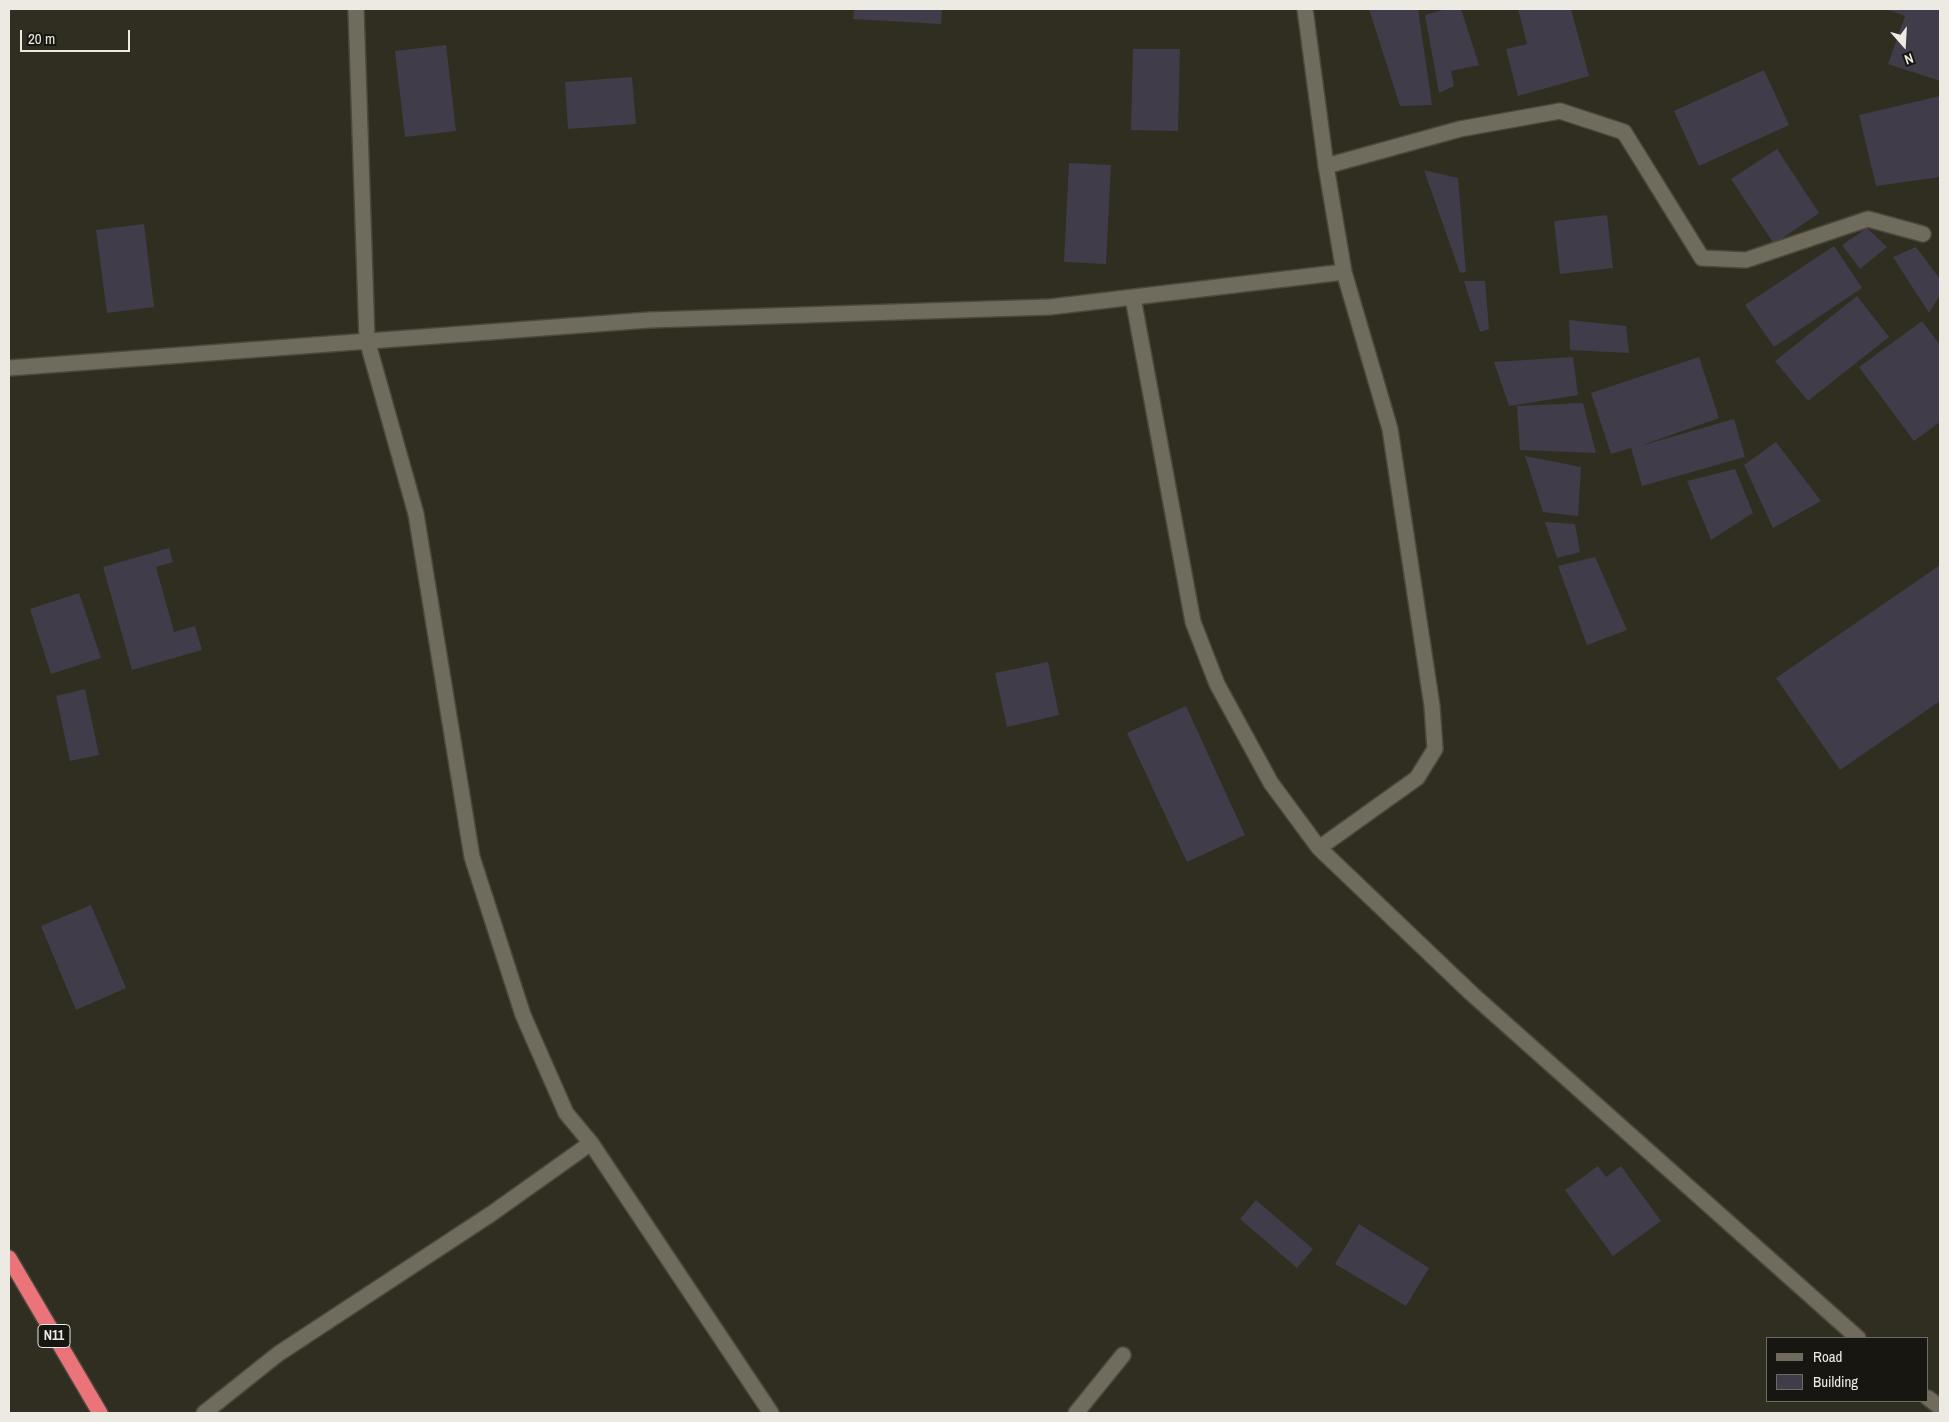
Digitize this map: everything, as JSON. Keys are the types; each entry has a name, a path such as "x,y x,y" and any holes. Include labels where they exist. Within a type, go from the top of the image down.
{"highway":[{"name":"N11","path":"9,1258 100,1413"}],"street":[{"path":"356,9 367,340 416,514 472,857 523,1015 566,1114 591,1144 771,1413"},
{"path":"1305,9 1326,166 1344,272 1390,429 1431,697 1434,748 1417,778 1319,848"},
{"path":"1326,166 1460,129 1560,111 1624,132 1702,258 1746,260 1868,219 1923,234"},
{"path":"9,368 649,320 1050,307 1344,272"},
{"path":"1132,298 1194,622 1217,684 1271,783 1319,848 1472,994 1857,1337"},
{"path":"204,1413 278,1354 491,1214 591,1144"},
{"path":"1076,1413 1123,1354"},
{"path":"1929,1399 1940,1407"}],"building":[{"path":"854,9 942,9 941,24 853,19"},
{"path":"1369,9 1418,9 1432,105 1400,106"},
{"path":"1446,9 1461,9 1479,65 1451,71 1454,86 1439,93 1425,15"},
{"path":"1518,9 1571,9 1589,76 1518,96 1506,49 1527,44"},
{"path":"1886,9 1940,9 1940,81 1888,64 1905,16"},
{"path":"446,45 456,131 405,137 395,51"},
{"path":"1133,49 1180,49 1178,131 1131,130"},
{"path":"1764,70 1789,125 1699,166 1674,111"},
{"path":"632,77 636,124 568,129 565,82"},
{"path":"1940,96 1940,177 1876,186 1859,115"},
{"path":"1777,149 1819,213 1774,244 1731,179"},
{"path":"1069,163 1111,165 1106,264 1064,262"},
{"path":"1424,170 1458,178 1466,272 1460,273"},
{"path":"1607,215 1613,268 1560,274 1554,221"},
{"path":"144,224 154,307 107,313 96,230"},
{"path":"1867,228 1887,247 1860,269 1842,245"},
{"path":"1834,246 1862,288 1774,347 1745,305"},
{"path":"1916,247 1940,279 1940,295 1929,313 1893,257"},
{"path":"1464,281 1485,281 1489,329 1480,332"},
{"path":"1857,296 1889,337 1808,401 1775,361"},
{"path":"1569,320 1626,326 1629,353 1570,350"},
{"path":"1922,321 1940,345 1940,422 1914,441 1859,367"},
{"path":"1573,357 1578,395 1509,406 1494,362"},
{"path":"1699,357 1719,418 1640,446 1734,419 1745,457 1642,486 1631,448 1611,454 1591,393"},
{"path":"1583,403 1596,453 1520,450 1517,406"},
{"path":"1776,442 1821,501 1773,528 1744,465"},
{"path":"1525,456 1581,467 1578,516 1543,512"},
{"path":"1735,469 1753,513 1711,540 1687,481"},
{"path":"1545,522 1575,524 1580,552 1557,558"},
{"path":"169,548 173,562 156,567 174,632 195,626 202,650 132,670 103,567"},
{"path":"1595,557 1627,630 1587,645 1558,566"},
{"path":"1940,565 1940,701 1840,770 1776,678"},
{"path":"79,593 101,658 51,674 30,609"},
{"path":"1048,662 1059,715 1007,727 995,673"},
{"path":"85,689 99,755 70,761 56,696"},
{"path":"1186,706 1245,835 1187,862 1127,733"},
{"path":"91,905 126,988 76,1010 41,926"},
{"path":"1598,1166 1606,1177 1621,1166 1661,1221 1613,1256 1565,1190"},
{"path":"1256,1200 1313,1249 1297,1268 1240,1219"},
{"path":"1359,1224 1429,1268 1406,1306 1335,1264"}]}
